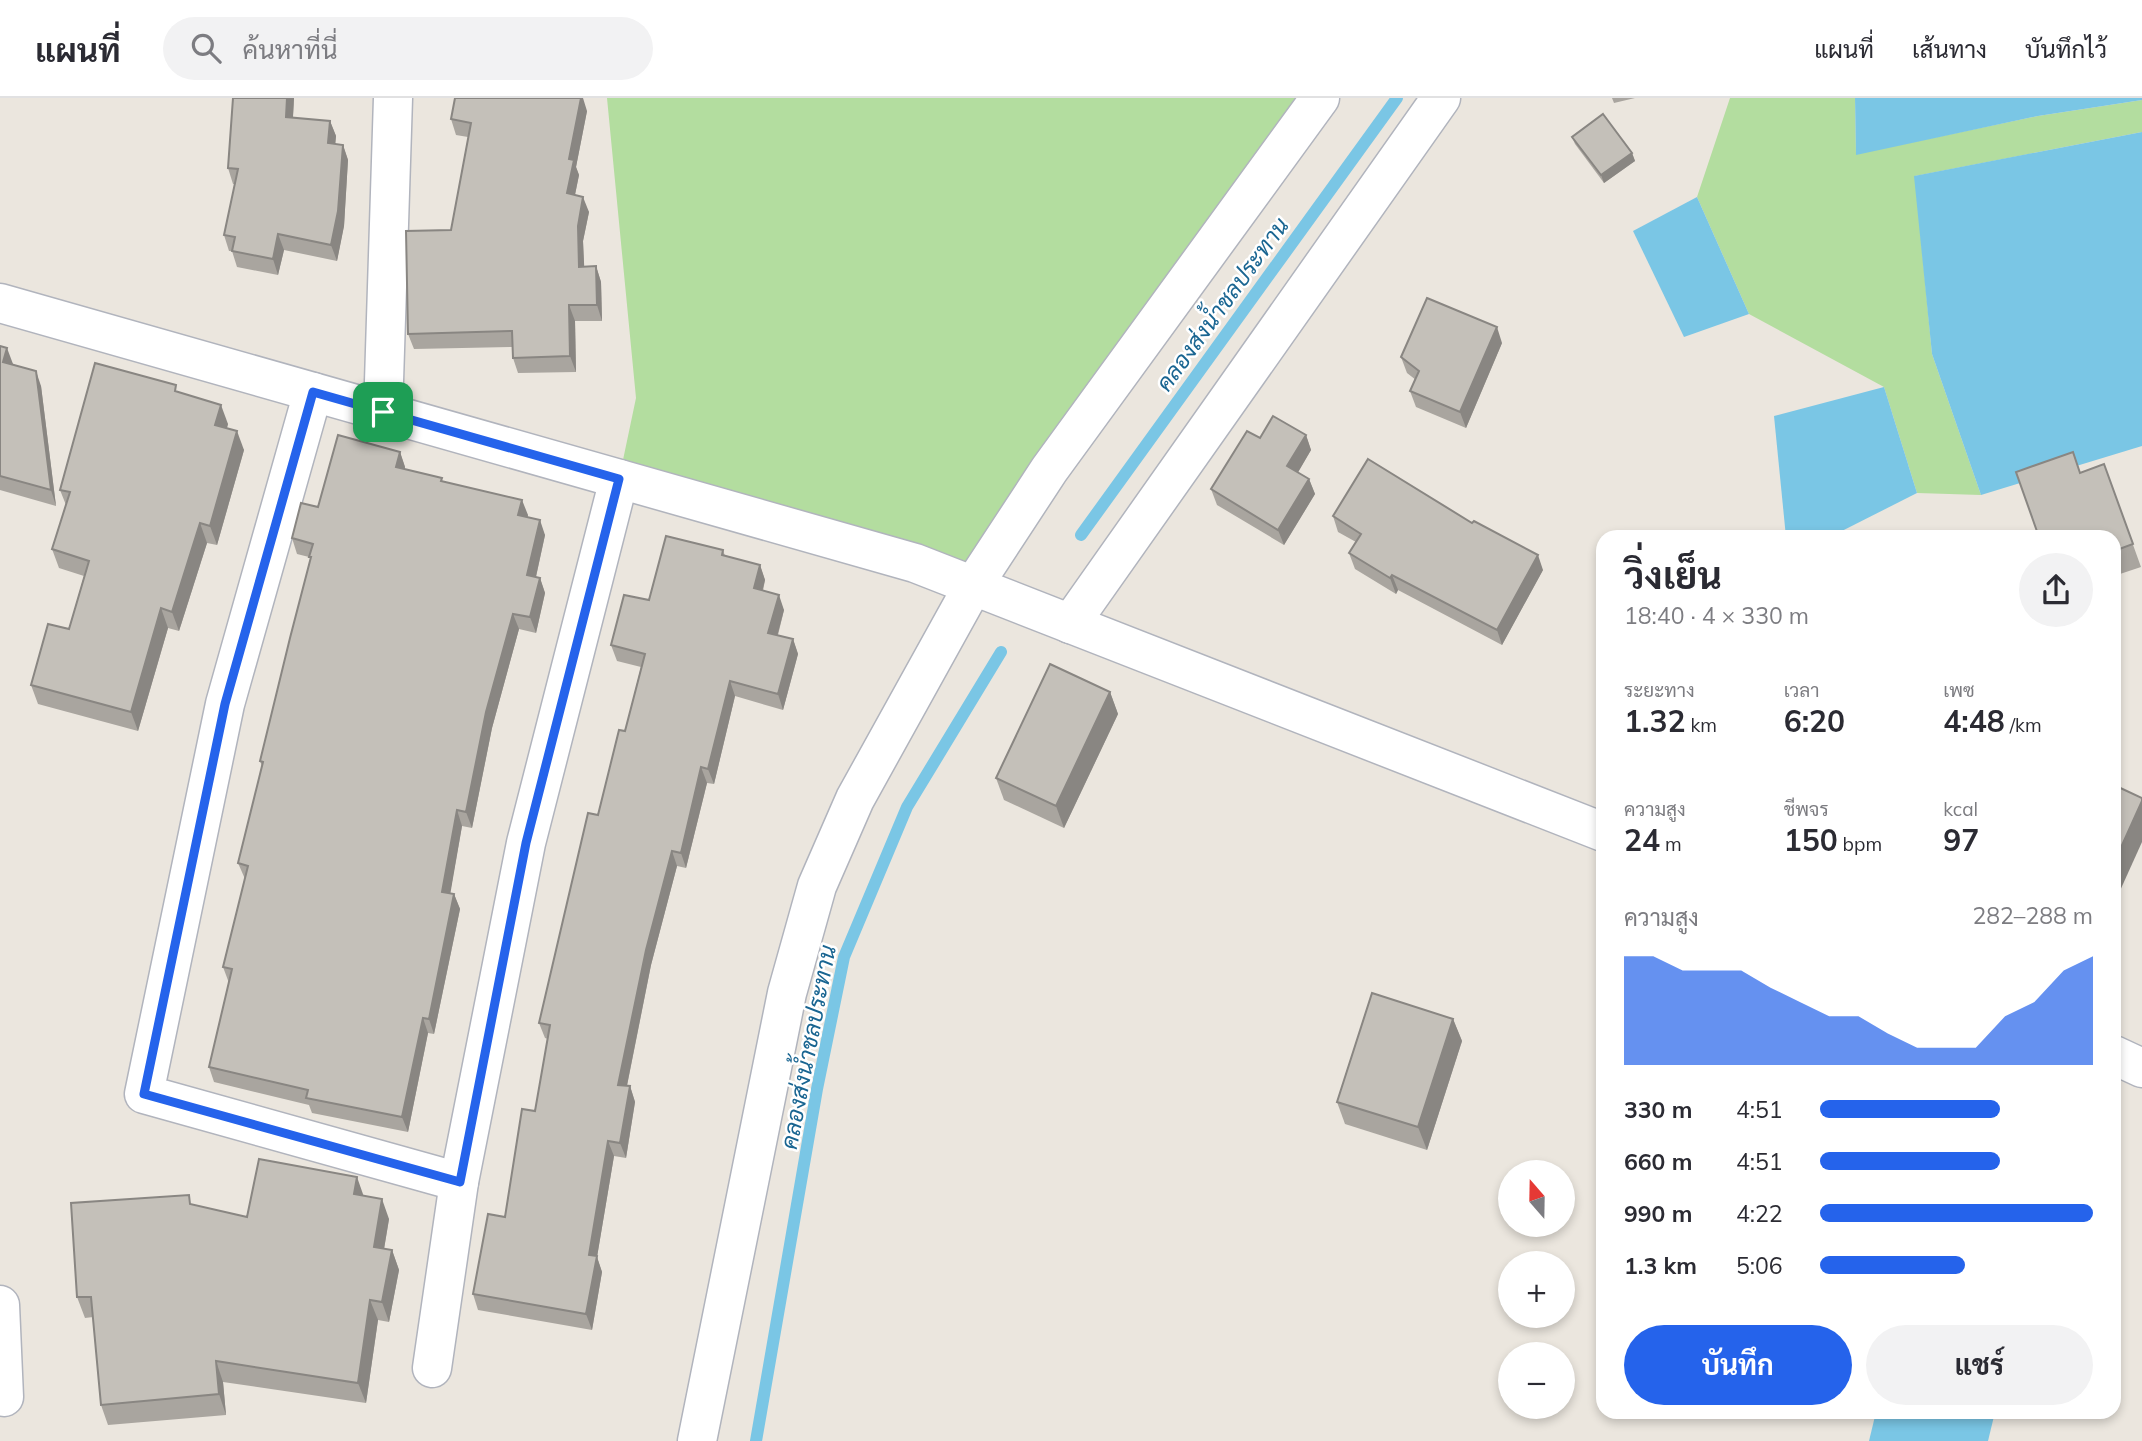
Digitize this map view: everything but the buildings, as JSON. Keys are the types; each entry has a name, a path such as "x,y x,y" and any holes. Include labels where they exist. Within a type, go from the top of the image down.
{"street":[{"path":"383,412 393,98"},
{"path":"697,1441 786,993 817,886 855,799 973,586 1049,470 1320,98"},
{"path":"1070,624 1441,98"},
{"path":"0,303 915,563 1596,829"},
{"path":"313,392 225,704 144,1094 460,1182"},
{"path":"432,1368 460,1182 526,843 619,479"},
{"path":"2121,1058 2142,1068"},
{"path":"0,1305 4,1397"}],"green space":[{"path":"607,98 1318,98 973,586 619,479 636,398"},
{"path":"1730,98 1855,98 1856,154 2038,116 2142,100 2142,132 1915,176 1932,354 1981,495 1917,493 1884,387 1749,314 1697,197"}],"water":[{"path":"1855,98 2142,100 2038,116 1856,155"},
{"path":"2142,132 2142,446 1981,495 1932,354 1914,176"},
{"path":"1697,197 1749,314 1684,337 1633,231"},
{"path":"1884,387 1917,493 1844,530 1785,530 1774,416"},
{"path":"1874,1419 1993,1419 1988,1441 1869,1441"}],"waterway":[{"name":"คลองส่งน้ำชลประทาน","path":"1081,535 1397,98"},
{"name":"คลองส่งน้ำชลประทาน","path":"756,1441 817,1089 844,957 907,807 1001,652"}],"route":[{"path":"313,392 383,412 619,479 526,843 460,1182 144,1094 225,704 313,392"}]}
